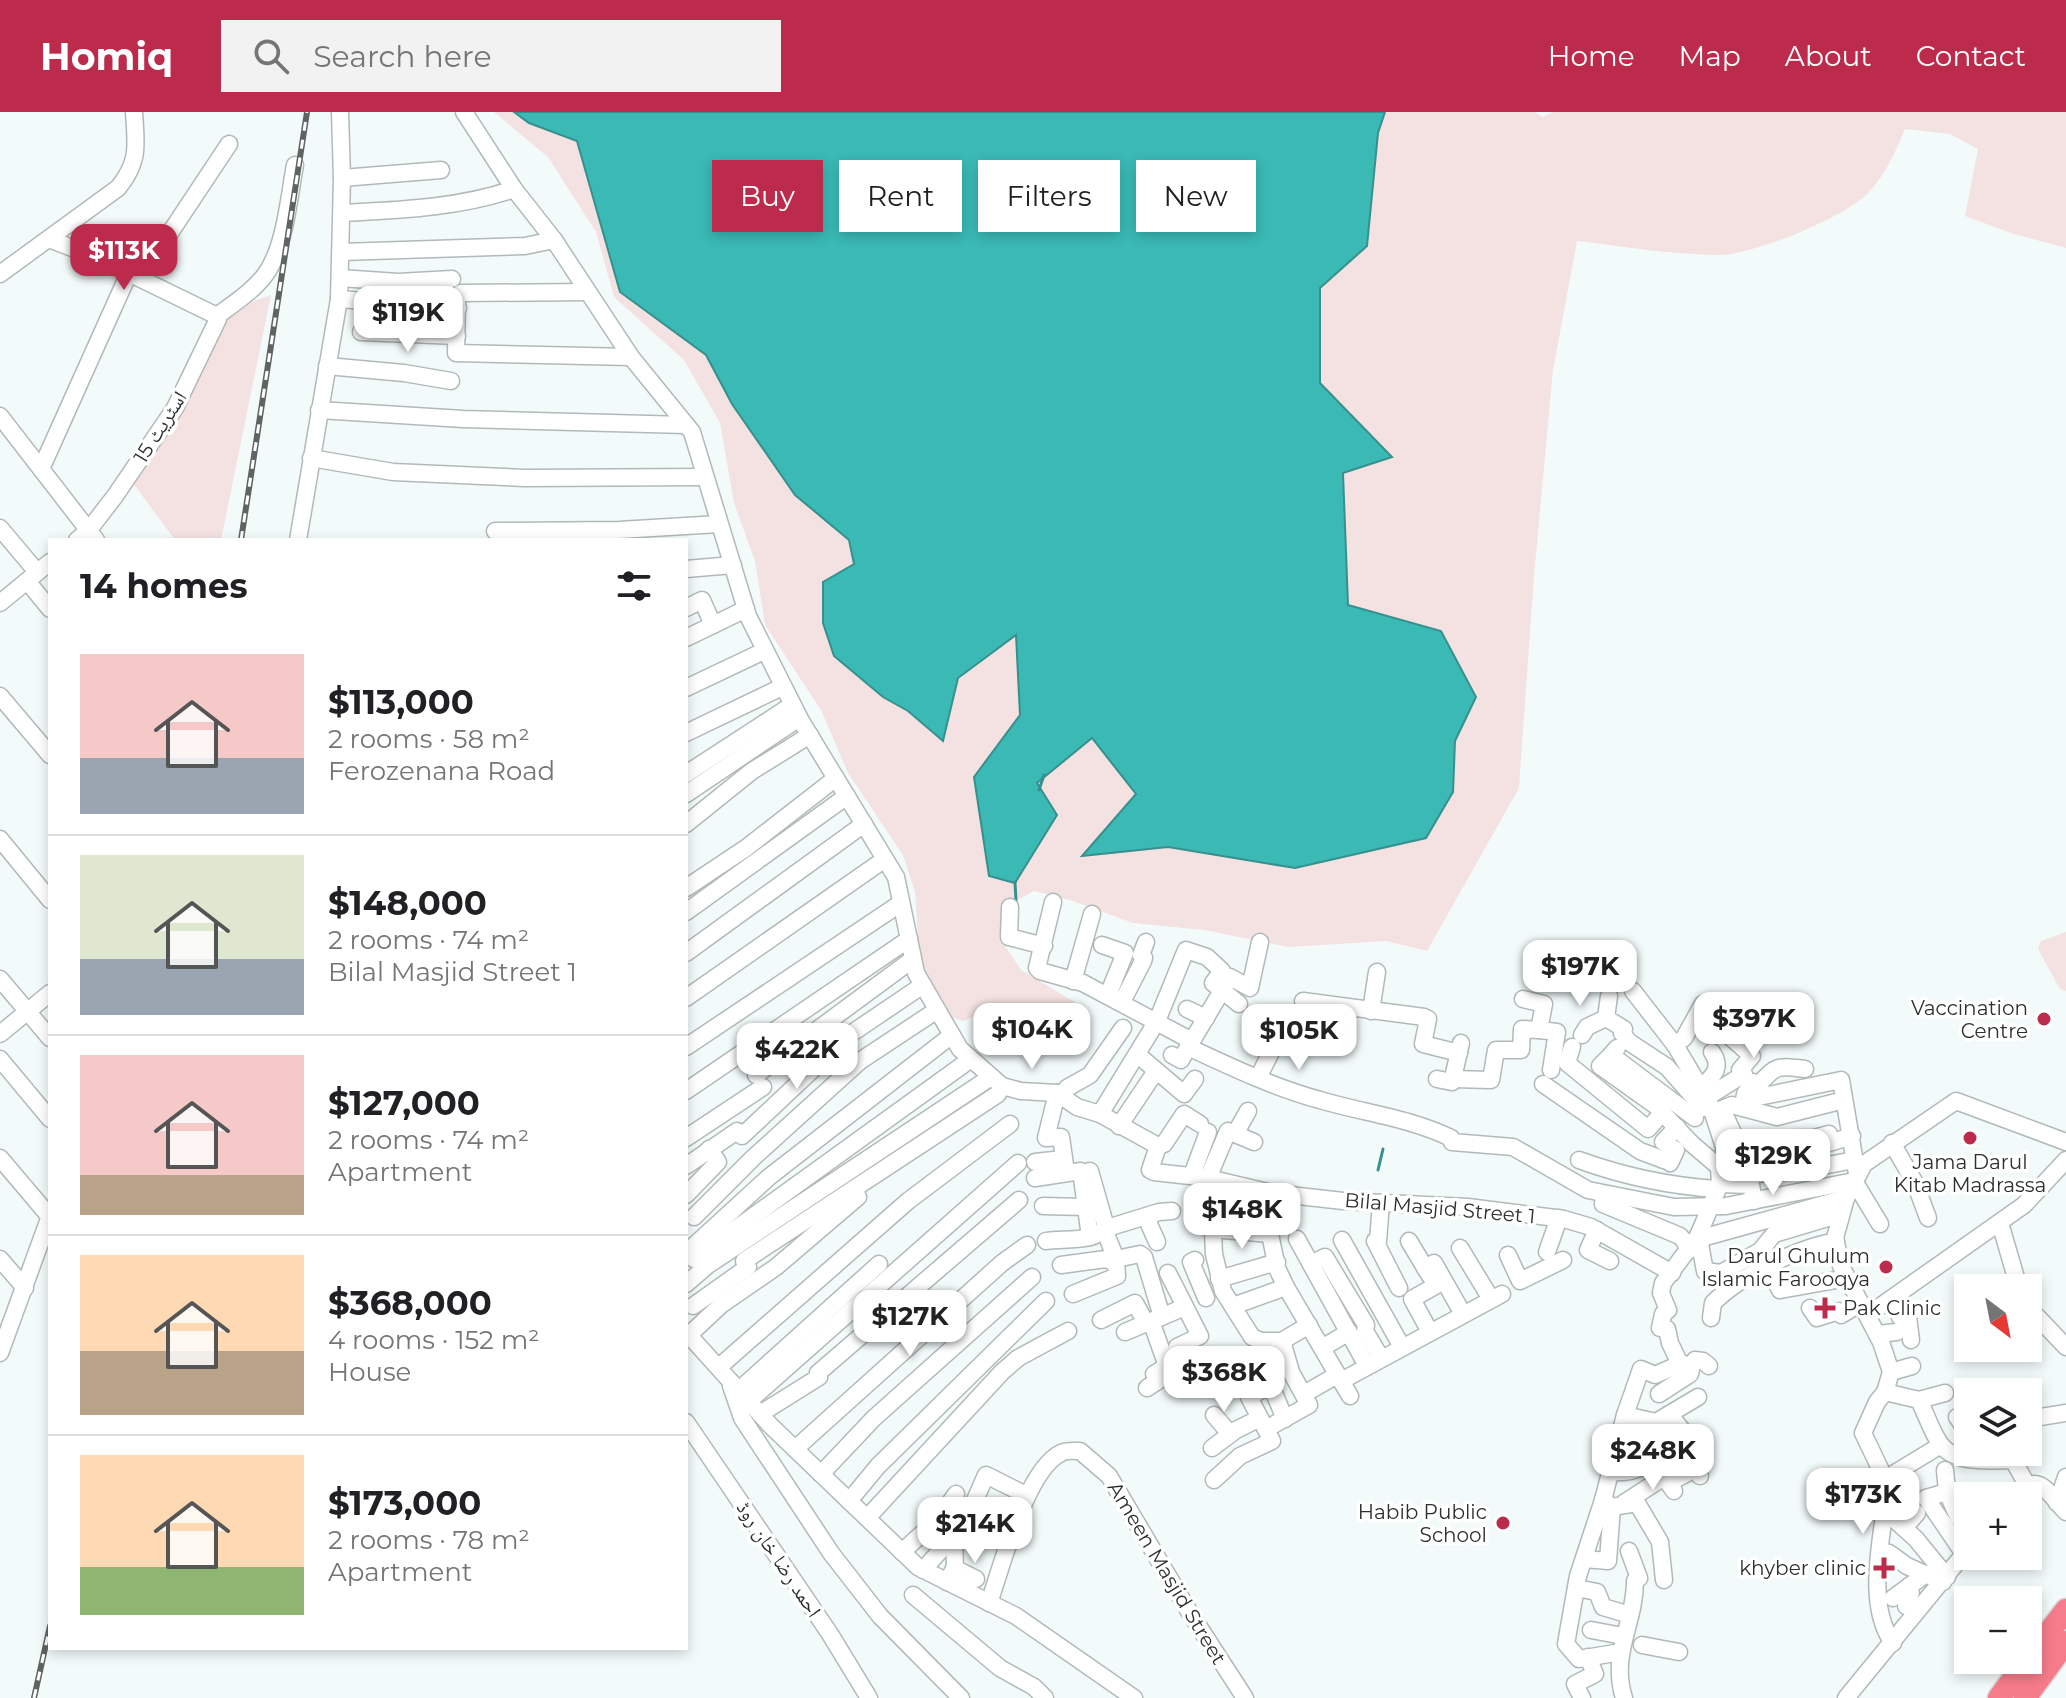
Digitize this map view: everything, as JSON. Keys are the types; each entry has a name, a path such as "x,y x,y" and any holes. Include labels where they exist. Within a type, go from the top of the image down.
{"highway":[{"path":"2042,1642 2066,1610"},
{"path":"2025,1698 2066,1642"},
{"path":"1999,1698 2017,1674"}],"street":[{"path":"0,274 97,205 127,177 137,156 134,112"},
{"path":"300,538 339,299 342,213 340,112"},
{"path":"464,112 631,357 692,432 746,609 764,651 810,735 896,877 916,973 960,1049 998,1086 1058,1094 1077,1107 1100,1114 1158,1146 1164,1144 1184,1114 1204,1128 1200,1176 1221,1285 1252,1337 1261,1341 1282,1341 1309,1325"},
{"path":"41,469 134,275 229,144"},
{"path":"49,239 134,275 217,316 258,283 269,269 285,217 295,165"},
{"path":"342,178 441,170"},
{"path":"342,213 411,210 487,199 514,189"},
{"path":"341,252 525,246 554,240"},
{"path":"340,278 398,282 452,279"},
{"path":"588,292 461,293 457,297 458,354 631,357"},
{"path":"339,299 458,308"},
{"name":"اسٹریٹ 15","path":"87,537 175,408 217,316"},
{"path":"361,332 457,336"},
{"path":"327,366 451,381"},
{"path":"319,410 463,419 686,425"},
{"path":"0,416 87,537"},
{"path":"311,458 393,472 524,478 705,477"},
{"path":"495,531 619,530 719,524"},
{"path":"0,528 38,572 48,603"},
{"path":"688,569 733,565"},
{"path":"0,603 38,572"},
{"path":"688,607 702,600 713,625"},
{"path":"688,637 746,609"},
{"path":"688,687 764,651"},
{"path":"688,732 782,687"},
{"path":"0,696 48,753"},
{"path":"688,773 796,711"},
{"path":"688,792 796,711"},
{"path":"688,822 752,771 810,735"},
{"path":"688,887 746,848 836,778"},
{"path":"688,911 847,796"},
{"path":"688,952 864,824"},
{"path":"0,839 48,898"},
{"path":"688,997 885,859"},
{"path":"1053,902 1037,968 1050,975 1115,999 1157,1021 1190,1044 1258,1078 1318,1100 1429,1127 1451,1138 1452,1142 1513,1147 1596,1192 1674,1207 1754,1201 1855,1172 1892,1143 1956,1101 2066,1142"},
{"path":"688,1046 901,903"},
{"path":"1010,907 1009,937 1044,946"},
{"path":"1073,981 1092,914"},
{"path":"688,1090 909,939"},
{"path":"1115,999 1143,961 1141,955 1146,942"},
{"path":"1172,1055 1181,1060 1230,977 1250,988 1260,942"},
{"path":"1102,945 1125,953 1115,999"},
{"path":"1100,1114 1157,1021 1186,950 1207,957 1222,971 1213,983 1239,1004"},
{"path":"688,1136 913,959"},
{"path":"1371,1011 1377,972"},
{"path":"0,979 48,1036"},
{"path":"855,1031 923,985"},
{"path":"1633,991 1675,1045 1705,1096 1722,1139 1720,1176 1700,1244 1705,1271 1721,1273 1760,1251 1774,1234 1844,1206"},
{"path":"0,1034 48,995"},
{"path":"1606,1018 1609,996"},
{"path":"1523,999 1544,1004 1539,1030"},
{"path":"1303,1001 1428,1019 1423,1044 1460,1047 1445,1079 1491,1080 1496,1050 1521,1050 1522,1029 1557,1032 1547,1077 1640,1151 1664,1160 1671,1158"},
{"path":"1675,1045 1684,1038 1702,1006 1752,1056 1740,1070 1744,1074 1705,1096"},
{"path":"1187,1009 1206,1018"},
{"path":"694,1217 754,1157 860,1061 937,1010"},
{"path":"1606,1018 1624,1029 1622,1033 1625,1038 1667,1067 1703,1108 1718,1065 1712,1052"},
{"path":"1606,1018 1587,1027 1567,1063 1648,1129 1663,1112"},
{"path":"1743,1048 1766,1024"},
{"path":"1065,1165 1061,1137 1046,1138 1058,1094 1090,1075 1123,1028"},
{"path":"1258,1078 1280,1034"},
{"path":"688,1252 769,1177 952,1035"},
{"path":"1625,1038 1600,1066 1663,1112 1720,1176 1751,1185 1754,1201"},
{"path":"1138,1055 1184,1094 1195,1079"},
{"path":"1611,1055 1695,1118"},
{"path":"688,1165 737,1131 742,1136 827,1056 845,1074"},
{"path":"0,1059 48,1117"},
{"path":"688,1255 694,1259 971,1059"},
{"path":"1739,1104 1753,1082 1759,1085 1774,1068 1805,1069"},
{"path":"1119,1126 1156,1071"},
{"path":"1722,1139 1734,1135 1722,1109 1841,1080 1855,1172 1880,1224"},
{"path":"693,1306 748,1267 744,1261 864,1183 998,1086"},
{"path":"688,1282 708,1265 998,1086"},
{"path":"1723,1088 1739,1104 1777,1117 1844,1100"},
{"path":"1235,1134 1248,1111"},
{"path":"961,1698 880,1616 831,1553 742,1418 739,1390 908,1201 1010,1124"},
{"path":"1668,1183 1671,1158 1676,1150 1663,1142 1677,1127"},
{"path":"1200,1176 1228,1131 1254,1142"},
{"path":"1758,1139 1814,1138 1851,1133"},
{"path":"1579,1160 1668,1183 1720,1176 1851,1133"},
{"path":"1892,1143 1915,1183 1928,1218"},
{"name":"Bilal Masjid Street 1","path":"1158,1146 1150,1170 1200,1176 1272,1193 1468,1207 1559,1218 1597,1230 1672,1273"},
{"path":"688,1193 718,1162 709,1149"},
{"path":"0,1158 48,1214"},
{"path":"1801,1286 1817,1318 1839,1311 1841,1315 1865,1309 1893,1298 2024,1205 2066,1160"},
{"path":"739,1390 1029,1168 1065,1165 1081,1171 1085,1207 1097,1233 1116,1261 1117,1276 1073,1294"},
{"path":"1090,1171 1097,1233"},
{"path":"1757,1174 1855,1172"},
{"path":"1855,1172 1836,1241 1841,1266 1877,1334 1891,1372 1885,1392 1873,1409 1863,1433 1885,1479 1877,1598 1885,1632 1893,1643"},
{"path":"864,1183 868,1189 857,1199 776,1267 721,1305 688,1334 795,1449 923,1570 976,1579"},
{"path":"1596,1192 1603,1204 1680,1236 1688,1251"},
{"path":"739,1390 819,1377 818,1373 1019,1200"},
{"path":"1381,1203 1376,1241 1430,1332"},
{"path":"1043,1206 1085,1207"},
{"path":"1693,1365 1670,1343 1663,1328 1663,1314 1668,1310 1661,1293 1663,1283 1702,1234 1844,1206"},
{"path":"1046,1241 1097,1233 1172,1211"},
{"path":"1146,1217 1157,1242"},
{"path":"1547,1252 1559,1218"},
{"path":"0,1353 48,1222"},
{"path":"2000,1223 2015,1274"},
{"path":"1212,1229 1270,1234 1289,1292 1350,1396"},
{"path":"1597,1230 1588,1250 1610,1261"},
{"path":"1297,1239 1349,1332 1374,1362"},
{"path":"1342,1240 1402,1347"},
{"path":"1375,1301 1406,1294 1439,1292 1409,1241"},
{"path":"1711,1318 1710,1308 1743,1278 1836,1241"},
{"path":"795,1449 991,1272 1027,1245"},
{"path":"1304,1394 1374,1362 1496,1296 1460,1248"},
{"path":"1061,1265 1106,1259 1116,1261 1140,1254 1144,1257 1153,1320 1167,1366 1185,1382 1177,1347 1200,1336 1168,1273"},
{"path":"1508,1255 1520,1281 1563,1260"},
{"path":"1311,1264 1325,1257 1366,1325 1374,1362"},
{"path":"0,1259 25,1288"},
{"path":"1195,1260 1191,1262 1206,1298"},
{"path":"1125,1332 1187,1311 1221,1285 1277,1262"},
{"path":"1425,1268 1434,1263 1463,1314"},
{"path":"739,1390 879,1264"},
{"path":"1768,1266 1780,1290 1847,1278"},
{"path":"821,1474 874,1418 1032,1277"},
{"path":"1233,1306 1308,1288"},
{"path":"1877,1334 1904,1336 1908,1317 1900,1317 1893,1298"},
{"path":"849,1501 878,1466 1046,1301"},
{"path":"1101,1320 1135,1303 1153,1320"},
{"path":"2042,1322 2066,1347"},
{"path":"867,1518 1002,1372 1018,1358 1068,1331"},
{"path":"1322,1348 1349,1332"},
{"path":"1212,1448 1230,1434 1285,1419 1309,1405 1291,1372 1282,1341"},
{"path":"1260,1360 1285,1419"},
{"path":"1659,1394 1690,1374 1693,1365"},
{"path":"1679,1652 1621,1648 1576,1657 1566,1644 1584,1559 1608,1561 1610,1472 1641,1369 1655,1375 1693,1365"},
{"path":"1147,1388 1159,1380 1154,1374 1167,1366"},
{"path":"1891,1372 1912,1366"},
{"path":"1214,1480 1240,1456 1272,1441 1249,1397 1269,1386"},
{"path":"1885,1392 1919,1400 1945,1393"},
{"path":"1625,1415 1656,1422 1698,1397"},
{"path":"1919,1400 1941,1445 1954,1454"},
{"path":"2042,1417 2066,1413"},
{"path":"1214,1415 1230,1434"},
{"path":"1610,1472 1638,1470 1668,1451 1695,1458 1670,1415"},
{"name":"احمد رضا خان روڈ","path":"688,1425 830,1634 869,1698"},
{"path":"1618,1440 1656,1441"},
{"path":"1885,1479 1941,1445"},
{"name":"Ameen Masjid Street","path":"989,1603 1026,1495 1039,1474 1062,1452 1080,1451 1109,1476 1190,1613 1245,1698"},
{"path":"1611,1504 1664,1477 1672,1487 1695,1469 1700,1476"},
{"path":"1945,1470 1947,1492 1954,1508"},
{"path":"923,1570 965,1523 986,1475 1026,1495"},
{"path":"2062,1507 2066,1477"},
{"path":"2042,1487 2062,1507"},
{"path":"1947,1492 1926,1498 1954,1536"},
{"path":"902,1552 939,1518 956,1494"},
{"path":"1611,1504 1637,1503 1660,1542 1664,1580"},
{"path":"1885,1511 1905,1527 1945,1580"},
{"path":"1905,1527 1917,1513"},
{"path":"951,1575 954,1537"},
{"path":"1621,1697 1621,1648 1635,1598 1635,1581 1639,1578 1629,1551"},
{"path":"1881,1551 1907,1566 1945,1580"},
{"path":"1846,1698 1954,1568"},
{"path":"1899,1602 1909,1586 1926,1574"},
{"path":"951,1575 1134,1698"},
{"path":"1576,1588 1597,1592 1603,1607 1630,1615"},
{"path":"913,1595 1000,1668 1034,1687 1045,1698"},
{"path":"1591,1630 1621,1648"},
{"path":"1582,1698 1575,1684 1595,1674 1588,1657"}],"shaded area":[{"path":"494,112 514,112 529,123 577,141 620,292 706,355 732,404 795,495 849,540 883,697 908,711 943,740 957,678 1016,634 1020,715 974,777 1037,784 1092,738 1136,794 1083,856 1168,847 1295,868 1453,792 1455,741 1476,697 1441,631 1348,606 1343,473 1391,457 1320,383 1320,288 1367,246 1378,133 1385,112 1534,112 1543,117 1553,112 2066,112 2066,248 1965,216 1978,149 1950,134 1905,129 1883,174 1864,197 1835,216 1772,243 1733,253 1701,255 1577,241 1553,370 1519,788 1427,951 1386,941 1289,947 1204,930 1133,923 1073,901 1034,891 1006,910 1002,941 1021,970 1076,1003 976,1016 963,1021 948,1016 920,966 915,892 903,855 848,773 821,710 765,625 755,561 734,503 720,423 684,360 614,297 596,232 548,157"},
{"path":"271,295 221,538 174,538 130,479 225,311"},
{"path":"2066,932 2066,991 2060,989 2038,949 2041,941"}],"water":[{"path":"514,112 1385,112 1378,133 1367,246 1320,288 1320,383 1392,457 1343,473 1348,605 1441,631 1476,697 1455,741 1453,792 1426,838 1295,868 1168,847 1082,856 1136,794 1092,738 1037,783 1057,815 1015,883 989,876 974,777 1020,715 1016,635 958,678 943,741 834,656 823,623 823,582 854,564 849,540 795,495 732,404 706,355 620,292 577,141 529,123"}],"waterway":[{"path":"1039,790 1044,775"},
{"path":"1015,882 1016,901"},
{"path":"1378,1170 1383,1149"}],"railway":[{"path":"241,538 307,112"},
{"path":"34,1698 48,1635"}],"place":[{"name":"Vaccination Centre","path":"2044,1019"},
{"name":"Jama Darul Kitab Madrassa","path":"1970,1138"},
{"name":"Darul Ghulum Islamic Farooqya","path":"1886,1267"},
{"name":"Pak Clinic","path":"1825,1308"},
{"name":"Habib Public School","path":"1503,1523"},
{"name":"khyber clinic","path":"1884,1568"}]}
